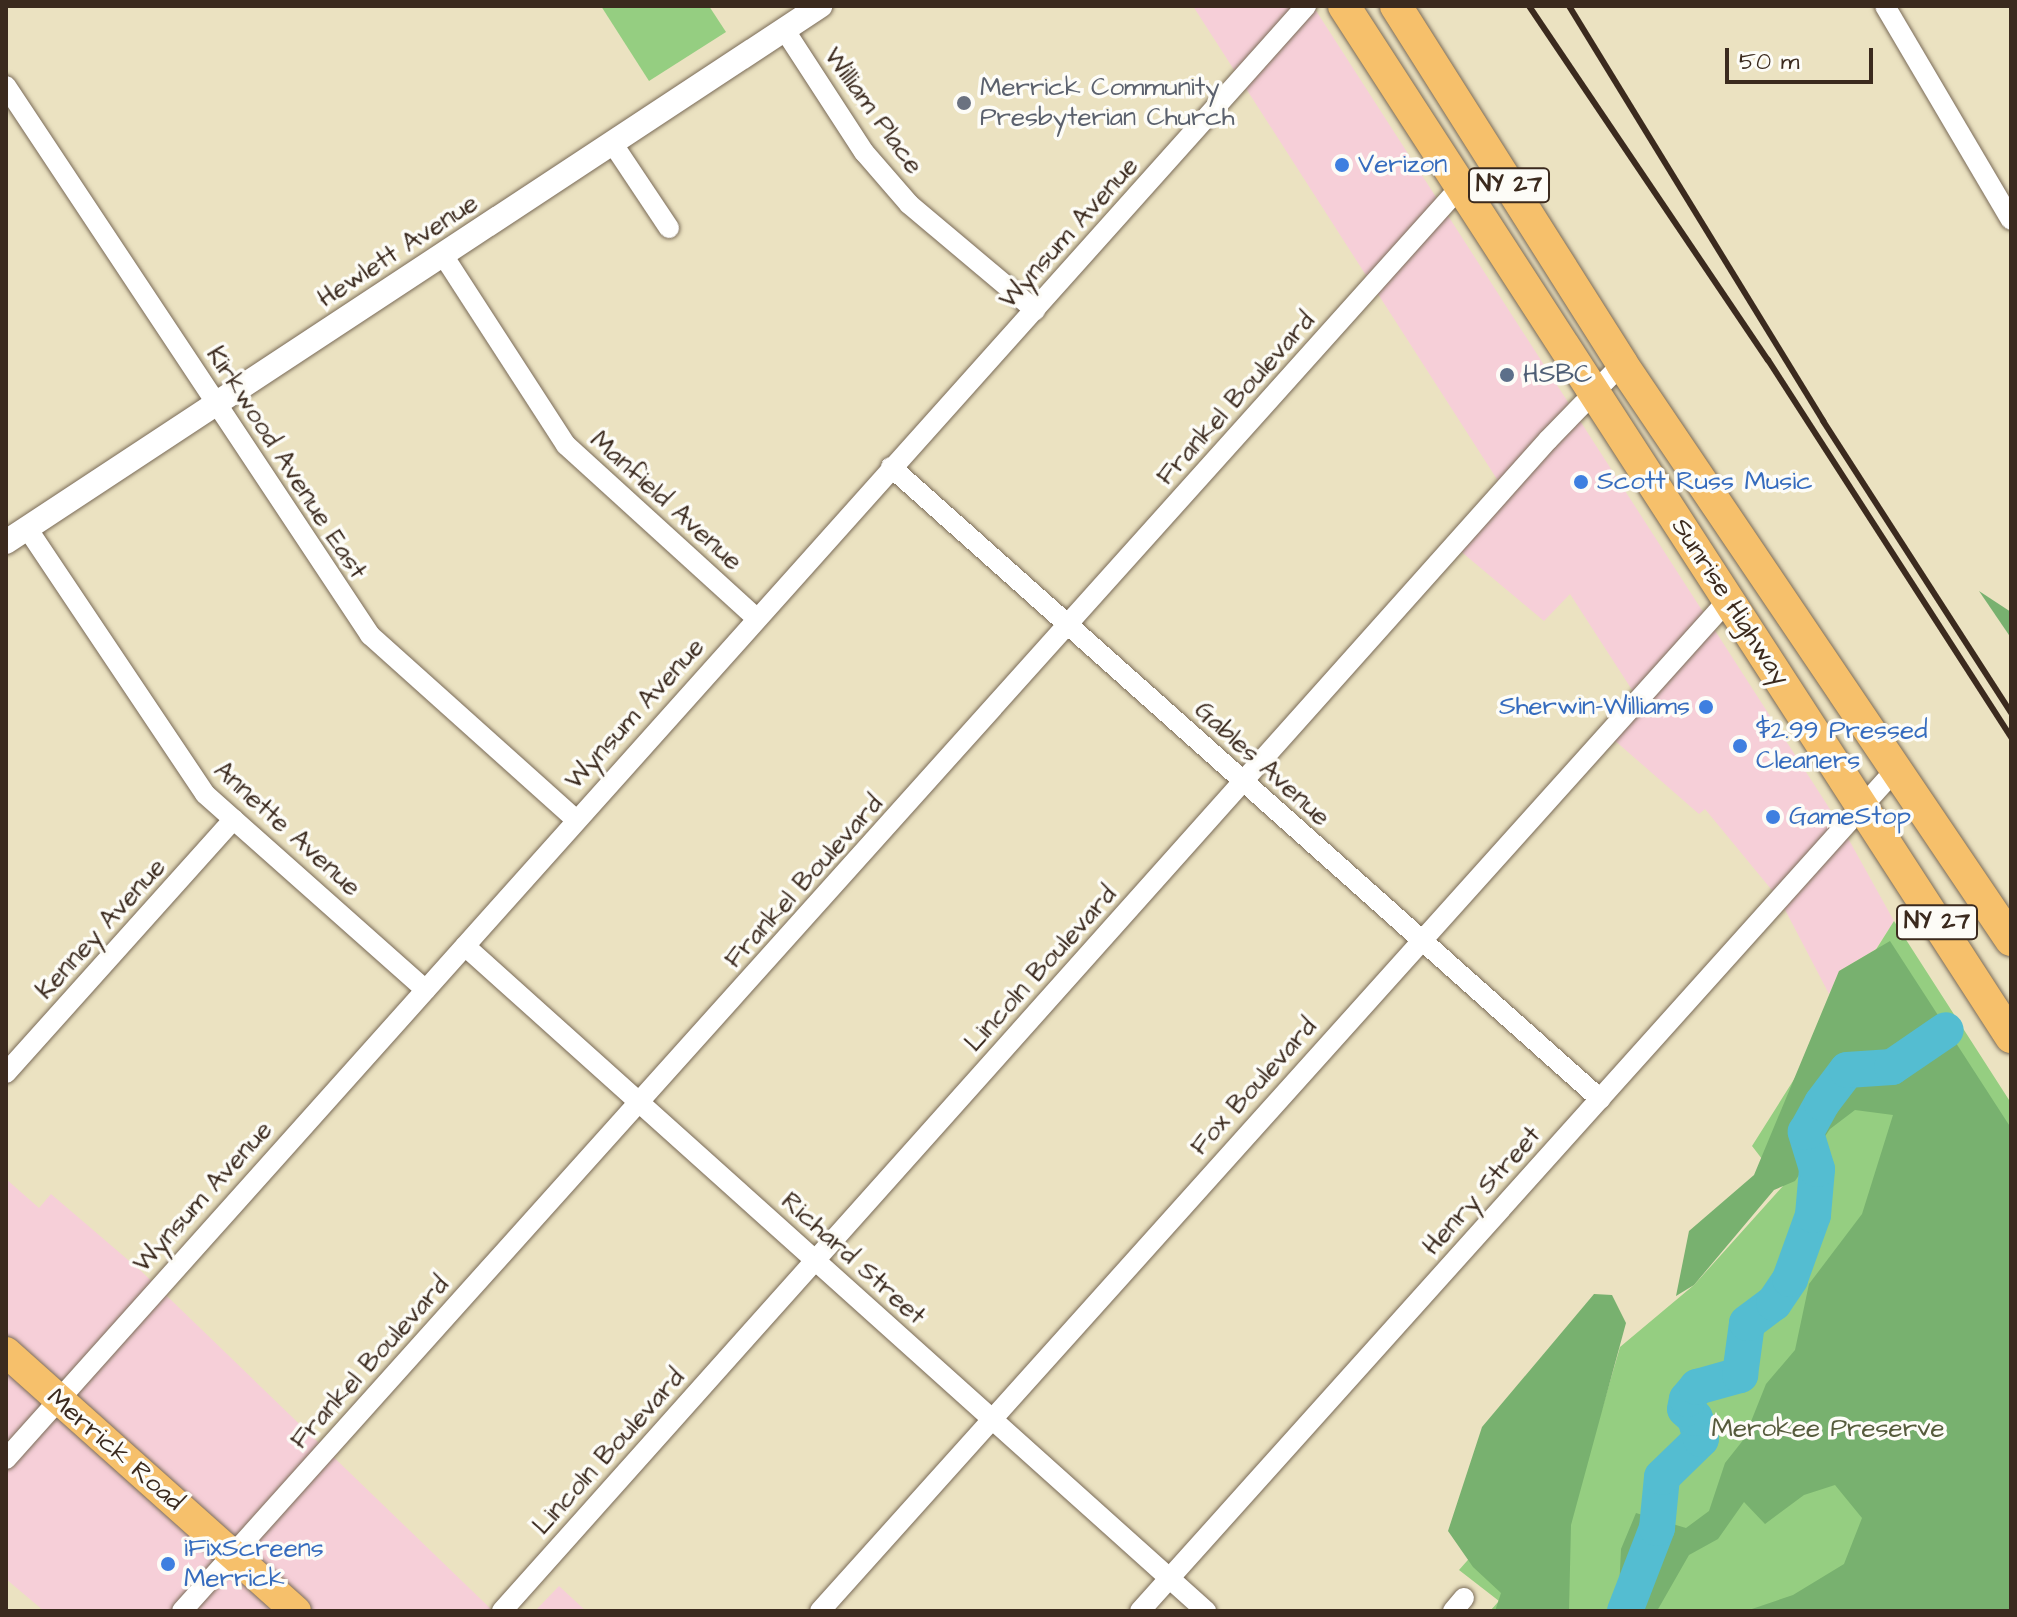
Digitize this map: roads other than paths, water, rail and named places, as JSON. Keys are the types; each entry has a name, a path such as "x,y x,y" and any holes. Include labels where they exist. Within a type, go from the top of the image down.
{"highway":[{"name":"Sunrise Highway","path":"1344,6 2011,1037"},
{"name":"Sunrise Highway","path":"1396,6 1622,364 2011,940"}],"main road":[{"name":"Merrick Road","path":"6,1352 296,1611"}],"street":[{"name":"Hewlett Avenue","path":"6,542 820,6"},
{"name":"Wynsum Avenue","path":"6,1459 1306,6"},
{"path":"1885,6 2011,220"},
{"name":"William Place","path":"784,29 864,152 909,204 1035,310"},
{"name":"Kirkwood Avenue East","path":"6,86 370,635 576,820"},
{"path":"613,144 669,228"},
{"name":"Frankel Boulevard","path":"182,1611 641,1104 1462,185"},
{"name":"Manfield Avenue","path":"443,255 566,445 756,618"},
{"name":"Lincoln Boulevard","path":"502,1611 1594,391 1622,364"},
{"name":"Gables Avenue","path":"891,467 1600,1099"},
{"name":"Annette Avenue","path":"27,528 180,764 234,819 426,990"},
{"name":"Fox Boulevard","path":"820,1611 1728,600"},
{"name":"Henry Street","path":"1140,1611 1896,769"},
{"name":"Kenney Avenue","path":"6,1073 234,819"},
{"name":"Richard Street","path":"465,946 1206,1611"}],"waterway":[{"path":"1625,1611 1657,1528 1662,1477 1701,1439 1695,1418 1685,1409 1687,1399 1697,1387 1740,1375 1747,1323 1774,1303 1790,1279 1813,1215 1817,1169 1806,1132 1822,1103 1847,1070 1892,1067 1946,1030"}],"railway":[{"path":"1529,6 1768,360 2011,737"},
{"path":"1569,6 1823,421 2011,713"}],"place":[{"name":"Merrick Community Presbyterian Church","path":"964,103"},
{"name":"Verizon","path":"1342,165"},
{"name":"HSBC","path":"1507,375"},
{"name":"Scott Russ Music","path":"1581,482"},
{"name":"Sherwin-Williams","path":"1706,707"},
{"name":"$2.99 Pressed Cleaners","path":"1740,746"},
{"name":"GameStop","path":"1773,817"},
{"name":"iFixScreens Merrick","path":"168,1564"}],"park label":[{"name":"Merokee Preserve","path":"1828,1429"}]}
